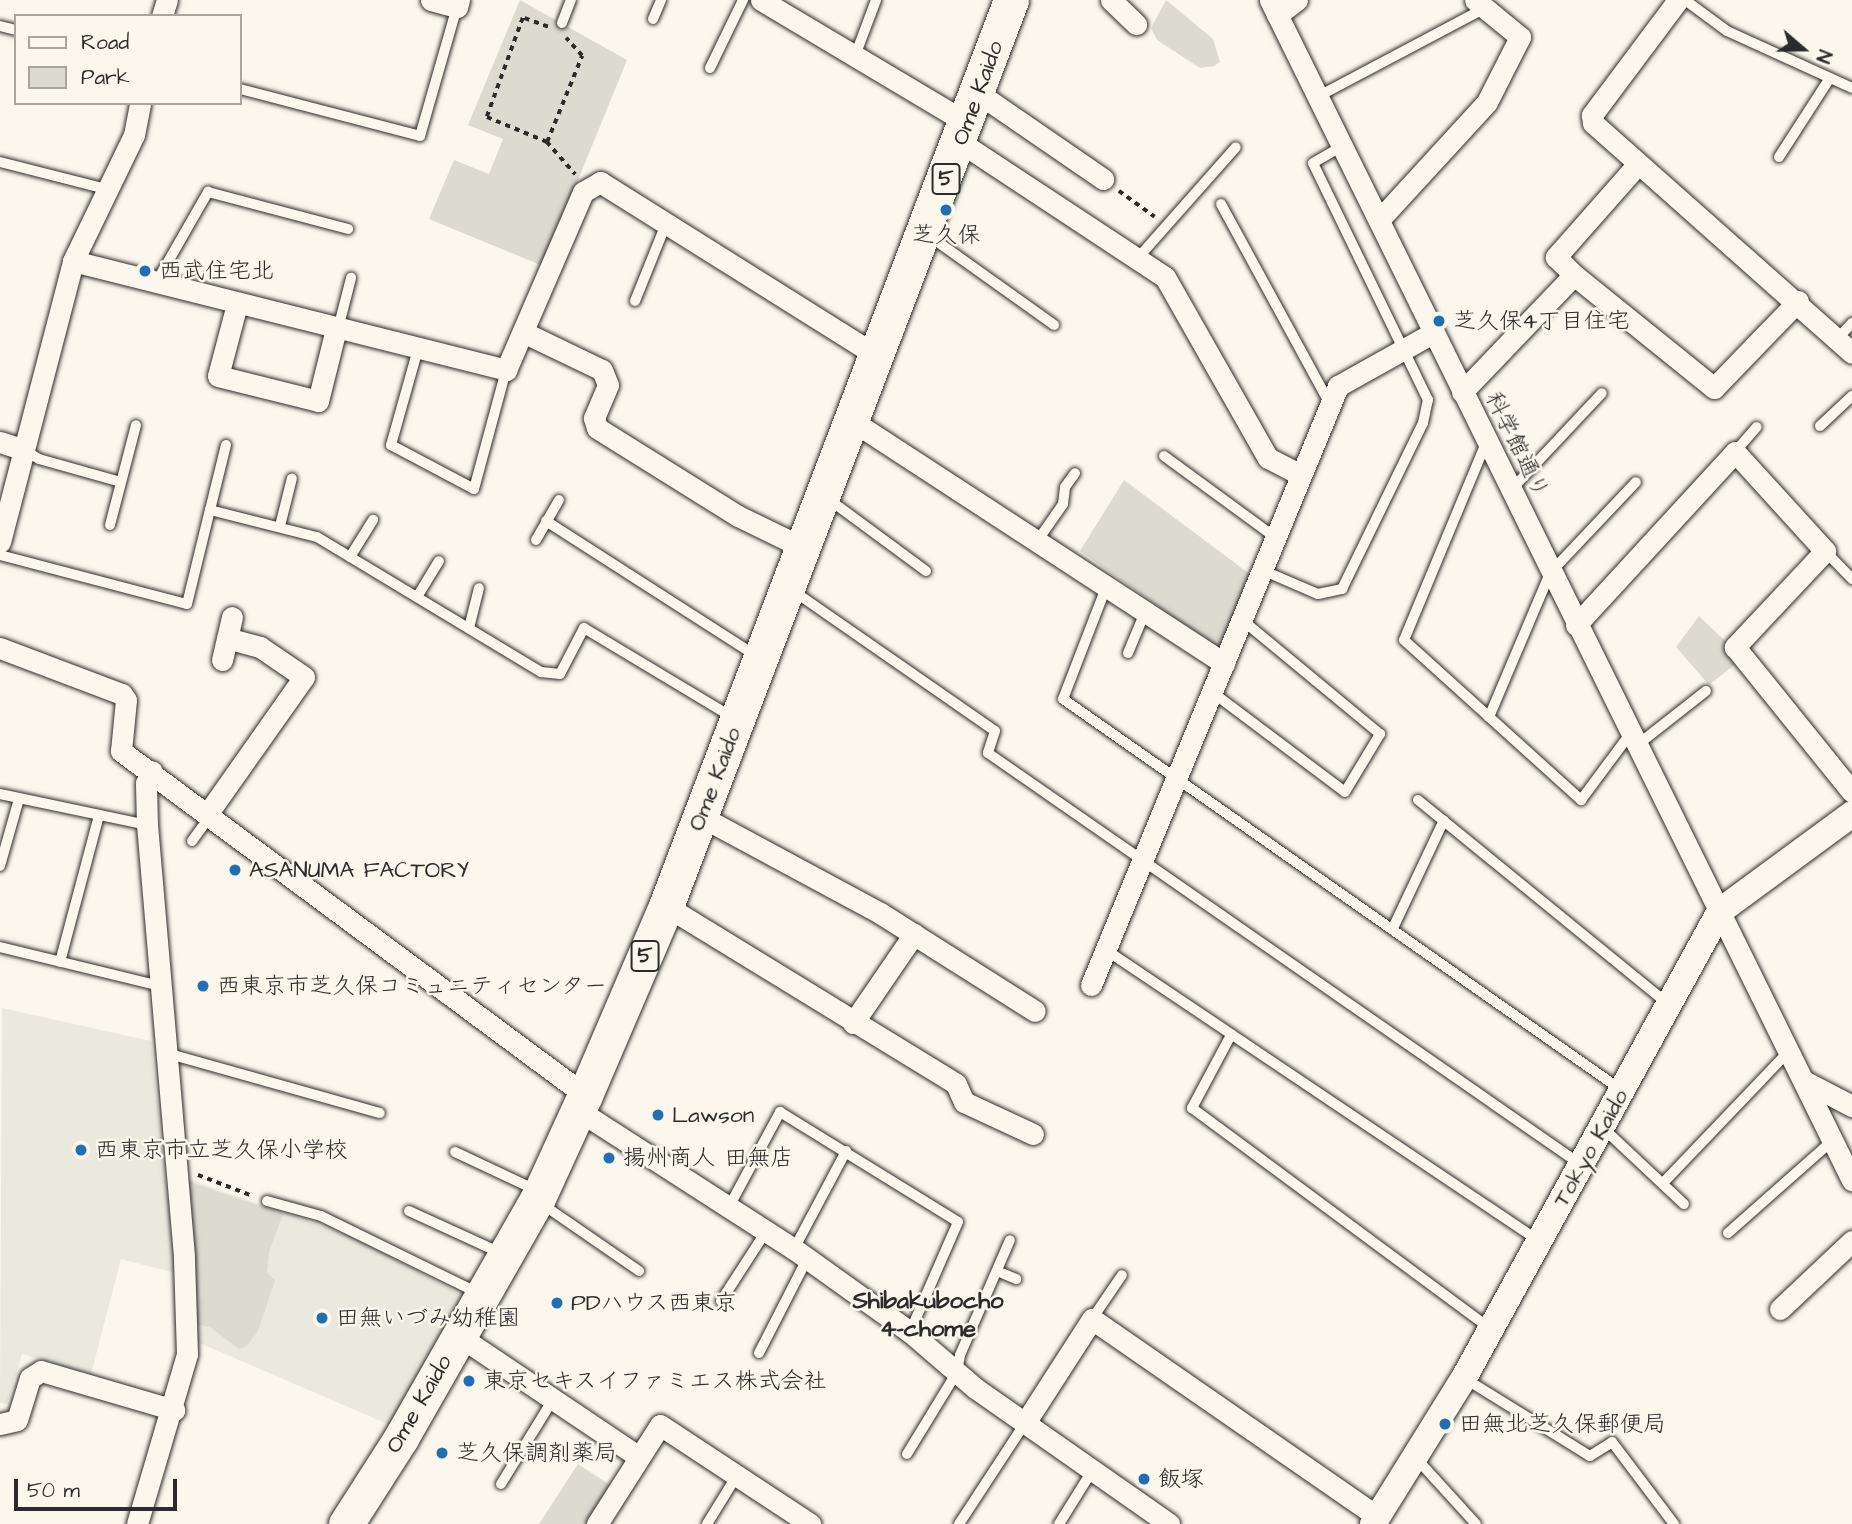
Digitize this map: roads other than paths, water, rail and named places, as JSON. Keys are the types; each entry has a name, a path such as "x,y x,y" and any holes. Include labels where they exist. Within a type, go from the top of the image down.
{"main road":[{"name":"Ome Kaido","path":"346,1524 459,1336 538,1196 582,1102 666,906 879,357 1011,0"}],"street":[{"path":"431,0 458,4"},
{"path":"761,0 784,6 855,56 968,119 1103,179"},
{"path":"1111,0 1136,24"},
{"path":"1274,8 1297,0"},
{"path":"1678,0 1592,115 1599,131 1798,302 1847,338"},
{"path":"1379,220 1487,102 1520,37 1480,4"},
{"name":"科学館通り","path":"1274,8 1550,573 1835,1138 1852,1180"},
{"path":"0,542 73,261 134,135 140,105"},
{"path":"968,119 1137,260 1165,277 1268,458 1301,475"},
{"path":"1637,165 1556,257 1574,275 1714,388 1798,302"},
{"path":"73,261 506,370 526,333 588,189 600,182 879,357"},
{"path":"1462,392 1574,275"},
{"path":"237,304 218,376 317,401 337,329"},
{"path":"526,333 602,370 608,385 594,418 597,428 738,516 804,548"},
{"path":"1091,985 1338,386 1433,333"},
{"path":"854,422 1224,663"},
{"path":"0,442 24,450"},
{"path":"1576,625 1735,452 1825,551 1735,647 1852,792"},
{"path":"222,660 232,617"},
{"path":"210,814 304,677 260,647 227,638"},
{"path":"0,648 46,660 125,690 121,751 210,814 582,1102 801,1254 909,1332 1025,1423 1166,1523"},
{"path":"137,1524 173,1410 187,1353 176,1168 147,825 146,783 152,771"},
{"name":"Tokyo Kaido","path":"1376,1521 1464,1378 1720,911 1852,814"},
{"path":"700,817 914,934 1035,1011"},
{"path":"666,906 956,1084 964,1102 1033,1134"},
{"path":"853,1023 914,934"},
{"path":"1807,1082 1852,1105"},
{"path":"1780,1310 1852,1241"},
{"path":"1025,1423 1092,1319 1376,1521"},
{"path":"459,1336 639,1457"},
{"path":"0,1424 18,1420 30,1378 41,1371 173,1410"},
{"path":"597,1524 660,1425 810,1524"}],"lane":[{"path":"562,23 571,0"},
{"path":"653,19 662,0"},
{"path":"710,68 743,0"},
{"path":"855,56 876,0"},
{"path":"1685,0 1727,32 1852,88"},
{"path":"242,90 419,136 458,4"},
{"path":"1317,97 1480,4"},
{"path":"1779,157 1830,78"},
{"path":"1262,570 1318,594 1342,589 1423,423 1427,400 1313,163 1342,146"},
{"path":"1137,260 1236,147"},
{"path":"0,162 106,189"},
{"path":"157,281 208,192 348,229"},
{"path":"1221,204 1331,405"},
{"path":"635,301 666,224"},
{"path":"925,233 1054,326"},
{"path":"337,329 351,278"},
{"path":"418,349 391,446 474,489 506,370"},
{"path":"1510,491 1602,393"},
{"path":"1820,426 1852,396"},
{"path":"110,525 136,425"},
{"path":"1735,452 1757,427"},
{"path":"1486,443 1404,640 1581,800 1633,740 1706,691"},
{"path":"0,555 187,604 226,445"},
{"path":"24,450 39,459 121,482"},
{"path":"1164,456 1276,538"},
{"path":"1038,540 1063,504 1065,487 1075,473"},
{"path":"280,526 292,478"},
{"path":"1489,717 1550,573 1636,482"},
{"path":"824,497 926,571"},
{"path":"536,540 559,500"},
{"path":"210,510 317,537 541,672 560,674 584,628 737,720"},
{"path":"350,557 373,520"},
{"path":"546,521 760,659"},
{"path":"1825,551 1852,579"},
{"path":"417,597 439,561"},
{"path":"1107,585 1063,699 1623,1091"},
{"path":"469,628 479,588"},
{"path":"789,588 995,731 988,753 1582,1166"},
{"path":"1128,653 1146,610"},
{"path":"1212,692 1345,792 1380,734 1242,620"},
{"path":"0,794 147,825"},
{"path":"0,866 19,799"},
{"path":"1418,800 1670,1005"},
{"path":"192,841 210,814"},
{"path":"60,962 99,815"},
{"path":"1393,928 1444,820"},
{"path":"0,947 160,986"},
{"path":"1106,950 1540,1241"},
{"path":"1231,1035 1192,1108 1491,1329"},
{"path":"1663,1183 1791,1049"},
{"path":"166,1053 380,1113"},
{"path":"730,1205 780,1112 958,1222 909,1332"},
{"path":"1603,1128 1684,1203"},
{"path":"1728,1233 1835,1138"},
{"path":"759,1353 846,1151"},
{"path":"455,1152 538,1196 639,1271"},
{"path":"267,1201 321,1216 482,1296"},
{"path":"409,1211 505,1255"},
{"path":"721,1301 766,1230"},
{"path":"907,1454 957,1371 1010,1240"},
{"path":"996,1271 1016,1279"},
{"path":"1092,1319 1122,1275"},
{"path":"1464,1378 1590,1456 1612,1443 1674,1524"},
{"path":"501,1484 554,1398"},
{"path":"959,1524 1025,1423"},
{"path":"1416,1458 1476,1524"},
{"path":"1059,1524 1092,1471"},
{"path":"707,1524 736,1477"}],"place":[{"name":"芝久保","path":"946,210"},
{"name":"西武住宅北","path":"145,271"},
{"name":"芝久保4丁目住宅","path":"1439,321"},
{"name":"ASANUMA FACTORY","path":"235,870"},
{"name":"西東京市芝久保コミュニティセンター","path":"203,986"},
{"name":"Lawson","path":"658,1115"},
{"name":"西東京市立芝久保小学校","path":"81,1150"},
{"name":"揚州商人 田無店","path":"609,1158"},
{"name":"PDハウス西東京","path":"557,1303"},
{"name":"田無いづみ幼稚園","path":"322,1318"},
{"name":"東京セキスイファミエス株式会社","path":"469,1381"},
{"name":"田無北芝久保郵便局","path":"1445,1424"},
{"name":"芝久保調剤薬局","path":"442,1453"},
{"name":"飯塚","path":"1144,1479"}],"district":[{"name":"Shibakubocho 4-chome","path":"928,1316"}]}
